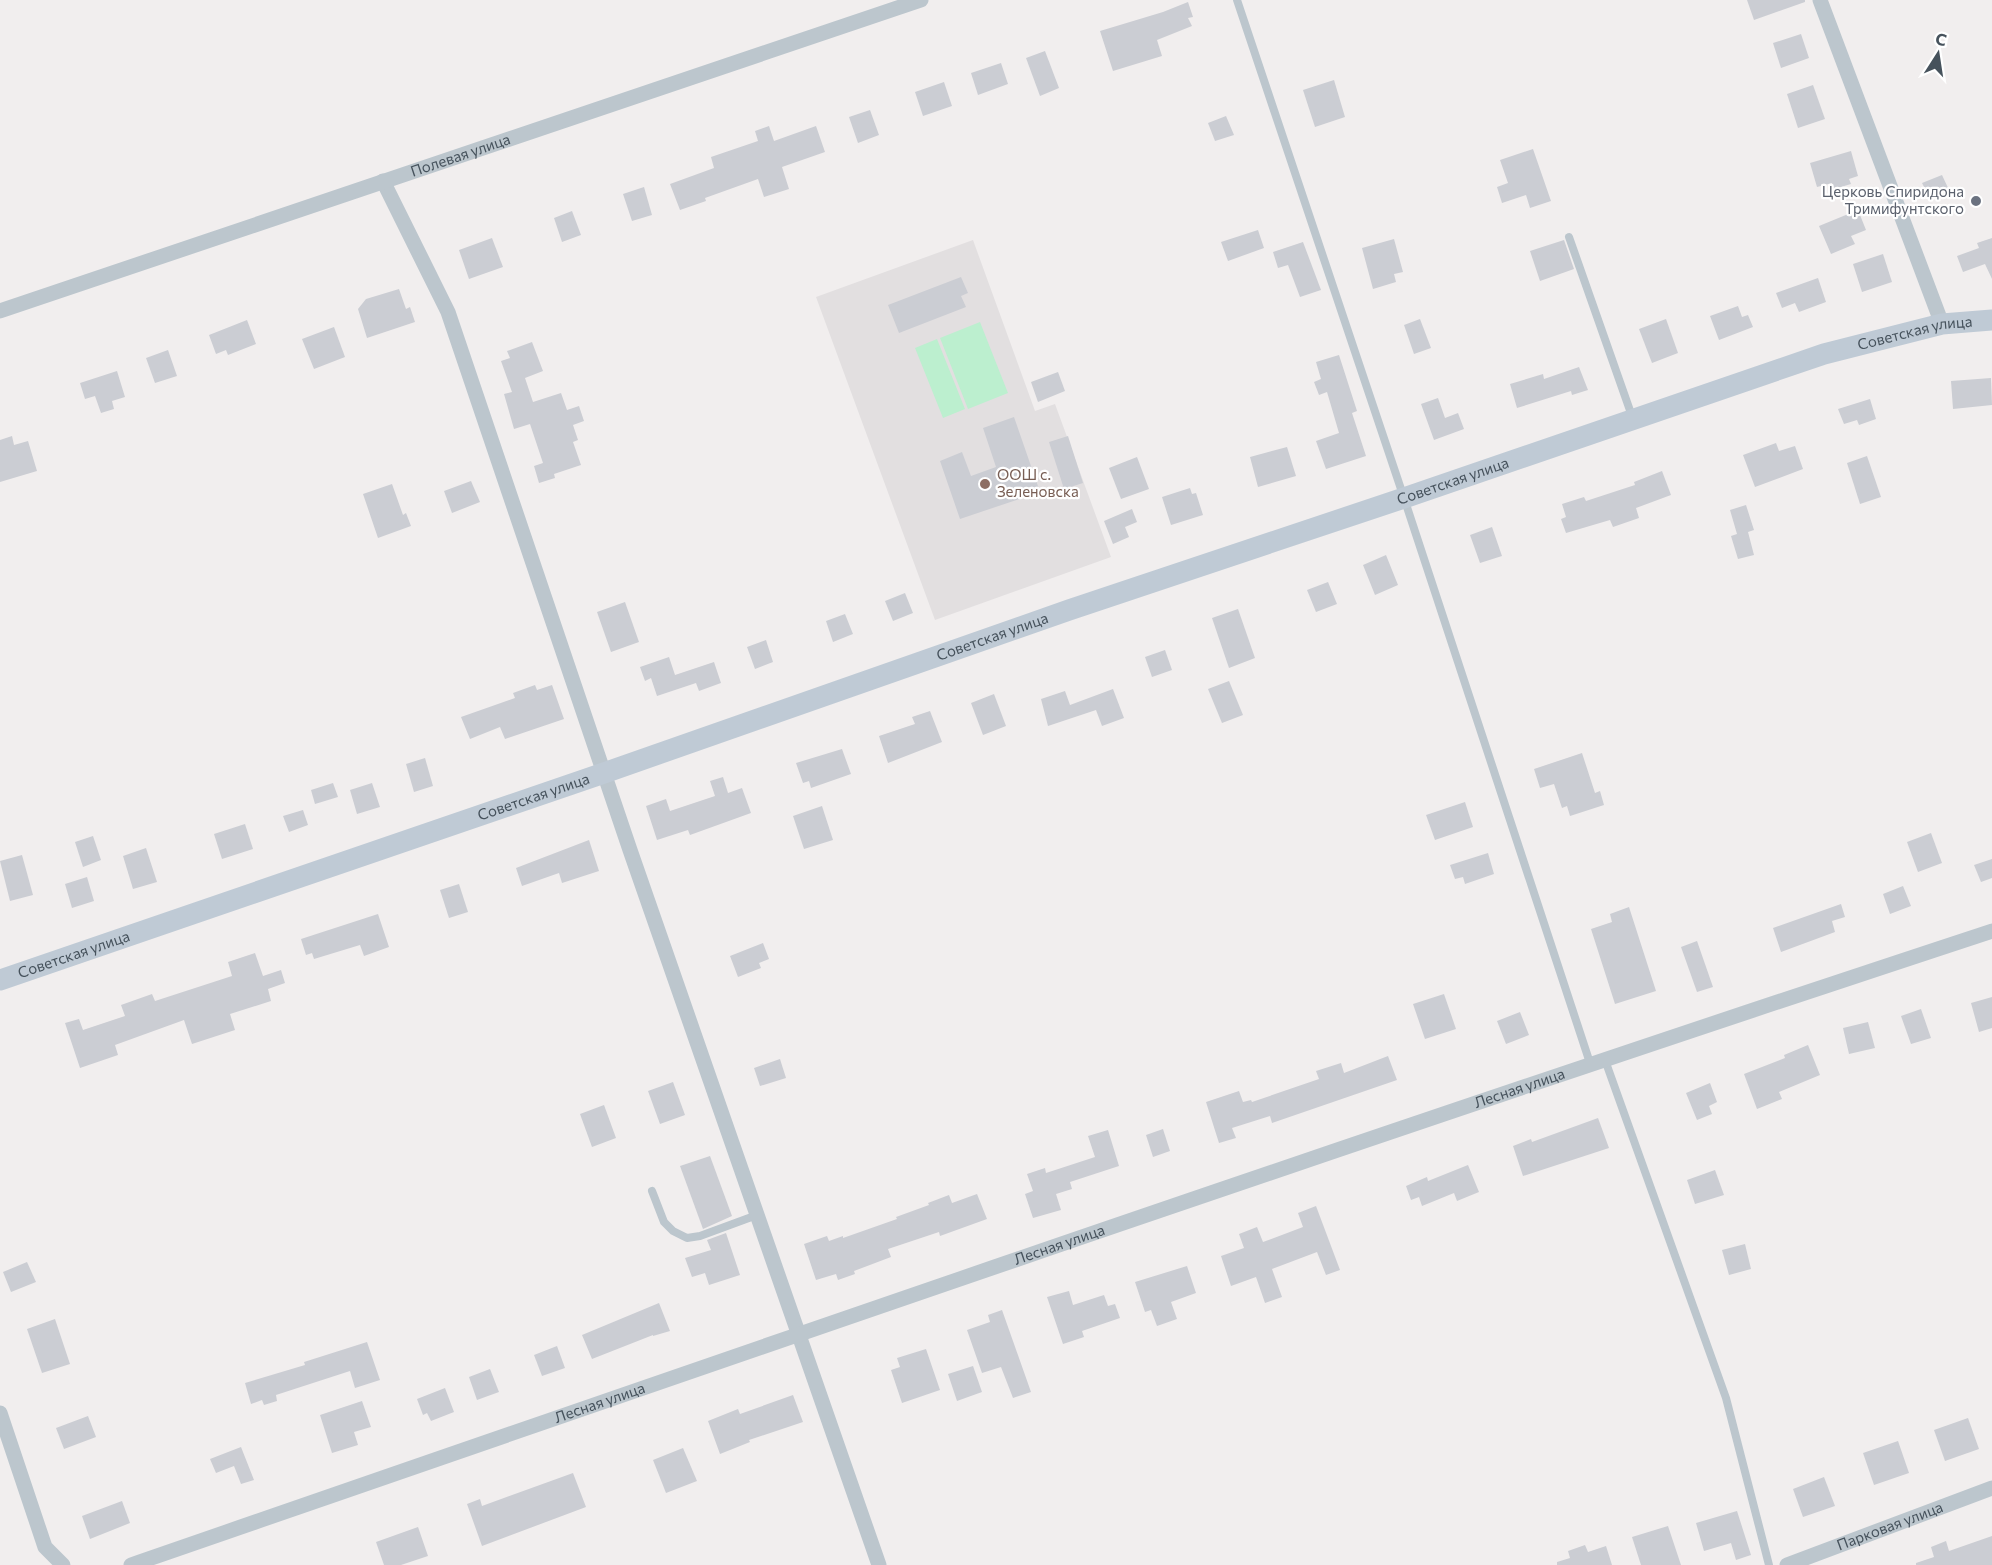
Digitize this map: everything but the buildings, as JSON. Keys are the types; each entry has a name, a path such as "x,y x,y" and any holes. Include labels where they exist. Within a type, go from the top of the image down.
{"street":[{"name":"Полевая улица","path":"0,311 921,0"},
{"path":"1820,0 1942,324"},
{"path":"383,181 448,312 604,773 879,1565"},
{"name":"Советская улица","path":"0,980 604,773 1069,610 1824,354 1942,324 1992,320"},
{"name":"Лесная улица","path":"131,1565 1590,1063 1992,931"},
{"path":"0,1413 45,1547 63,1565"},
{"name":"Парковая улица","path":"1787,1565 1992,1488"}],"lane":[{"path":"1237,0 1590,1063"},
{"path":"1569,237 1634,420"},
{"path":"1605,1058 1726,1398 1769,1565"},
{"path":"652,1191 664,1222 673,1231 687,1238 700,1236 758,1215"}],"shaded area":[{"name":"ООШ с. Зеленовска","path":"973,240 1035,411 1055,404 1111,557 935,620 816,297"}],"green space":[{"path":"980,322 1008,393 968,409 940,338"},
{"path":"937,339 965,409 943,418 915,348"}],"place":[{"name":"Церковь Спиридона Тримифунтского","path":"1976,201"},
{"name":"ООШ с. Зеленовска","path":"985,484"}]}
